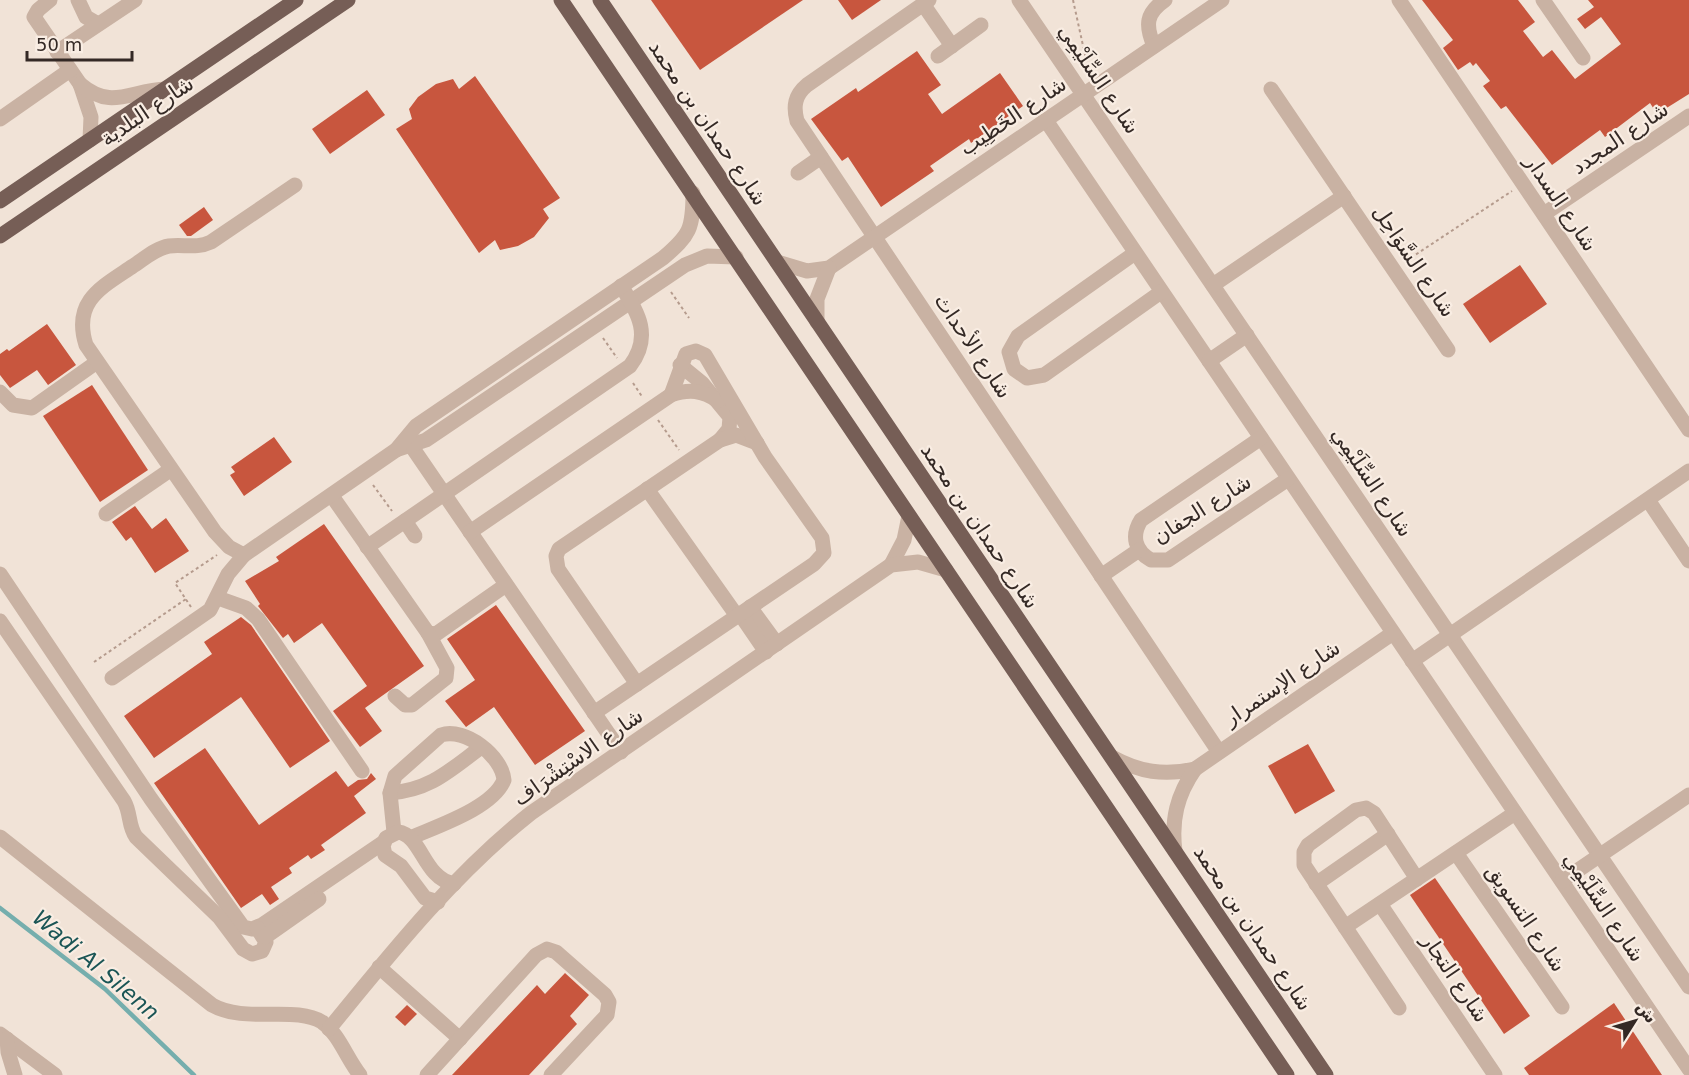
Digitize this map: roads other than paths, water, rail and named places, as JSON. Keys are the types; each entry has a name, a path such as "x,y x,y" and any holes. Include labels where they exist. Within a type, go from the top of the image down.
{"main road":[{"name":"شارع البلدية","path":"0,201 296,0"},
{"name":"شارع البلدية","path":"0,236 348,0"},
{"path":"561,0 1287,1075"},
{"name":"شارع حمدان بن محمد","path":"600,0 1326,1075"}],"street":[{"path":"50,0 38,10 34,17 80,84 91,117 90,140"},
{"path":"78,0 86,17 98,24"},
{"path":"57,52 135,0"},
{"name":"شارع السِّلَيْمِي","path":"1019,0 1689,987"},
{"path":"1154,45 1148,32 1148,19 1152,10 1165,0"},
{"name":"شارع الخَطِيب","path":"829,268 1222,0"},
{"name":"شارع السدار","path":"1399,0 1689,430"},
{"path":"1543,0 1583,58"},
{"path":"926,2 952,46"},
{"name":"شارع الأحداث","path":"926,2 801,90 796,97 795,113 821,157 1219,752"},
{"path":"938,56 981,25"},
{"path":"0,119 70,70"},
{"path":"80,84 97,96 115,99 144,91 166,89"},
{"name":"شارع السَّوَاحِل","path":"1271,89 1448,350"},
{"name":"شارع المجدد","path":"1544,214 1689,116"},
{"name":"شارع السِّلَيْمِي","path":"1045,119 1689,1069"},
{"path":"798,173 821,157"},
{"path":"244,555 229,547 170,470 86,345 82,321 91,298 99,289 160,249 169,246 197,247 211,242 295,185"},
{"path":"112,678 200,619 218,598 228,574 244,555 396,450 416,426 679,244 687,237 692,225 693,193"},
{"name":"شارع السَّوَاحِل","path":"1213,285 1344,196"},
{"path":"679,244 692,262"},
{"path":"1135,253 1018,336 1009,352 1014,369 1028,378 1044,375 1161,292"},
{"path":"396,450 426,441 692,262 707,256 736,257"},
{"path":"777,262 807,271 829,268 817,299 817,322"},
{"path":"367,547 626,371 639,354 642,339 640,316 621,286"},
{"path":"1209,361 1246,335"},
{"path":"594,713 820,560 824,546 757,443 705,355 691,351 683,358 671,395"},
{"path":"0,392 13,405 32,408 97,362"},
{"path":"637,684 558,570 556,556 564,544 720,440 729,429 730,417 718,400 680,365"},
{"path":"470,532 671,395 690,390 718,400"},
{"path":"720,440 742,436 757,443"},
{"name":"شارع الجفان","path":"1260,438 1141,520 1135,537 1138,550 1151,560 1168,560 1288,479"},
{"path":"412,447 621,752"},
{"path":"106,514 170,470"},
{"path":"1412,660 1689,471"},
{"path":"647,489 771,648"},
{"path":"332,496 428,633 447,668 446,678 412,705 405,705 394,696"},
{"path":"1648,500 1689,561"},
{"name":"شارع الاسْتِشْرَاف","path":"329,1029 379,967 454,884 515,826 891,565 904,540 909,516"},
{"path":"404,522 415,537"},
{"name":"شارع الجفان","path":"1101,576 1138,550"},
{"path":"891,565 918,562 946,570"},
{"path":"0,574 235,928 243,949 252,954 262,951 265,948 261,933"},
{"path":"428,633 436,634 506,585"},
{"path":"218,598 246,608 258,620 362,771"},
{"path":"0,621 124,801 129,811 130,828 136,837 219,917 235,928 261,933 373,864 389,859"},
{"name":"شارع الإستمرار","path":"1175,851 1173,834 1176,808 1185,783 1195,769 1393,633"},
{"path":"54,700 75,685"},
{"path":"410,838 472,810 501,788 504,780 500,763 461,734 448,732 441,735 395,776 390,793 389,837 383,851 389,859 401,866 425,898 438,902"},
{"path":"390,793 414,791 427,786 480,748"},
{"name":"شارع الإستمرار","path":"1112,757 1143,771 1178,773 1195,769"},
{"path":"1562,881 1689,795"},
{"path":"1399,1008 1304,865 1306,848 1356,810 1363,808 1371,810 1417,879"},
{"name":"شارع التسويق","path":"1345,927 1515,813"},
{"path":"261,933 389,837 403,832 441,880 454,884"},
{"path":"1316,884 1388,834"},
{"path":"0,837 218,1009 241,1015 313,1018 329,1029 360,1075"},
{"name":"شارع التسويق","path":"1456,853 1562,1007"},
{"path":"410,878 427,865"},
{"name":"شارع التجار","path":"1380,904 1495,1075"},
{"path":"428,1075 539,952 551,950 605,995 609,1007 607,1015 551,1075"},
{"path":"379,967 459,1039"},
{"path":"4,1037 15,1075"},
{"path":"4,1037 55,1075"}],"waterway":[{"name":"Wadi Al Silenn","path":"0,908 105,989 194,1075"}]}
